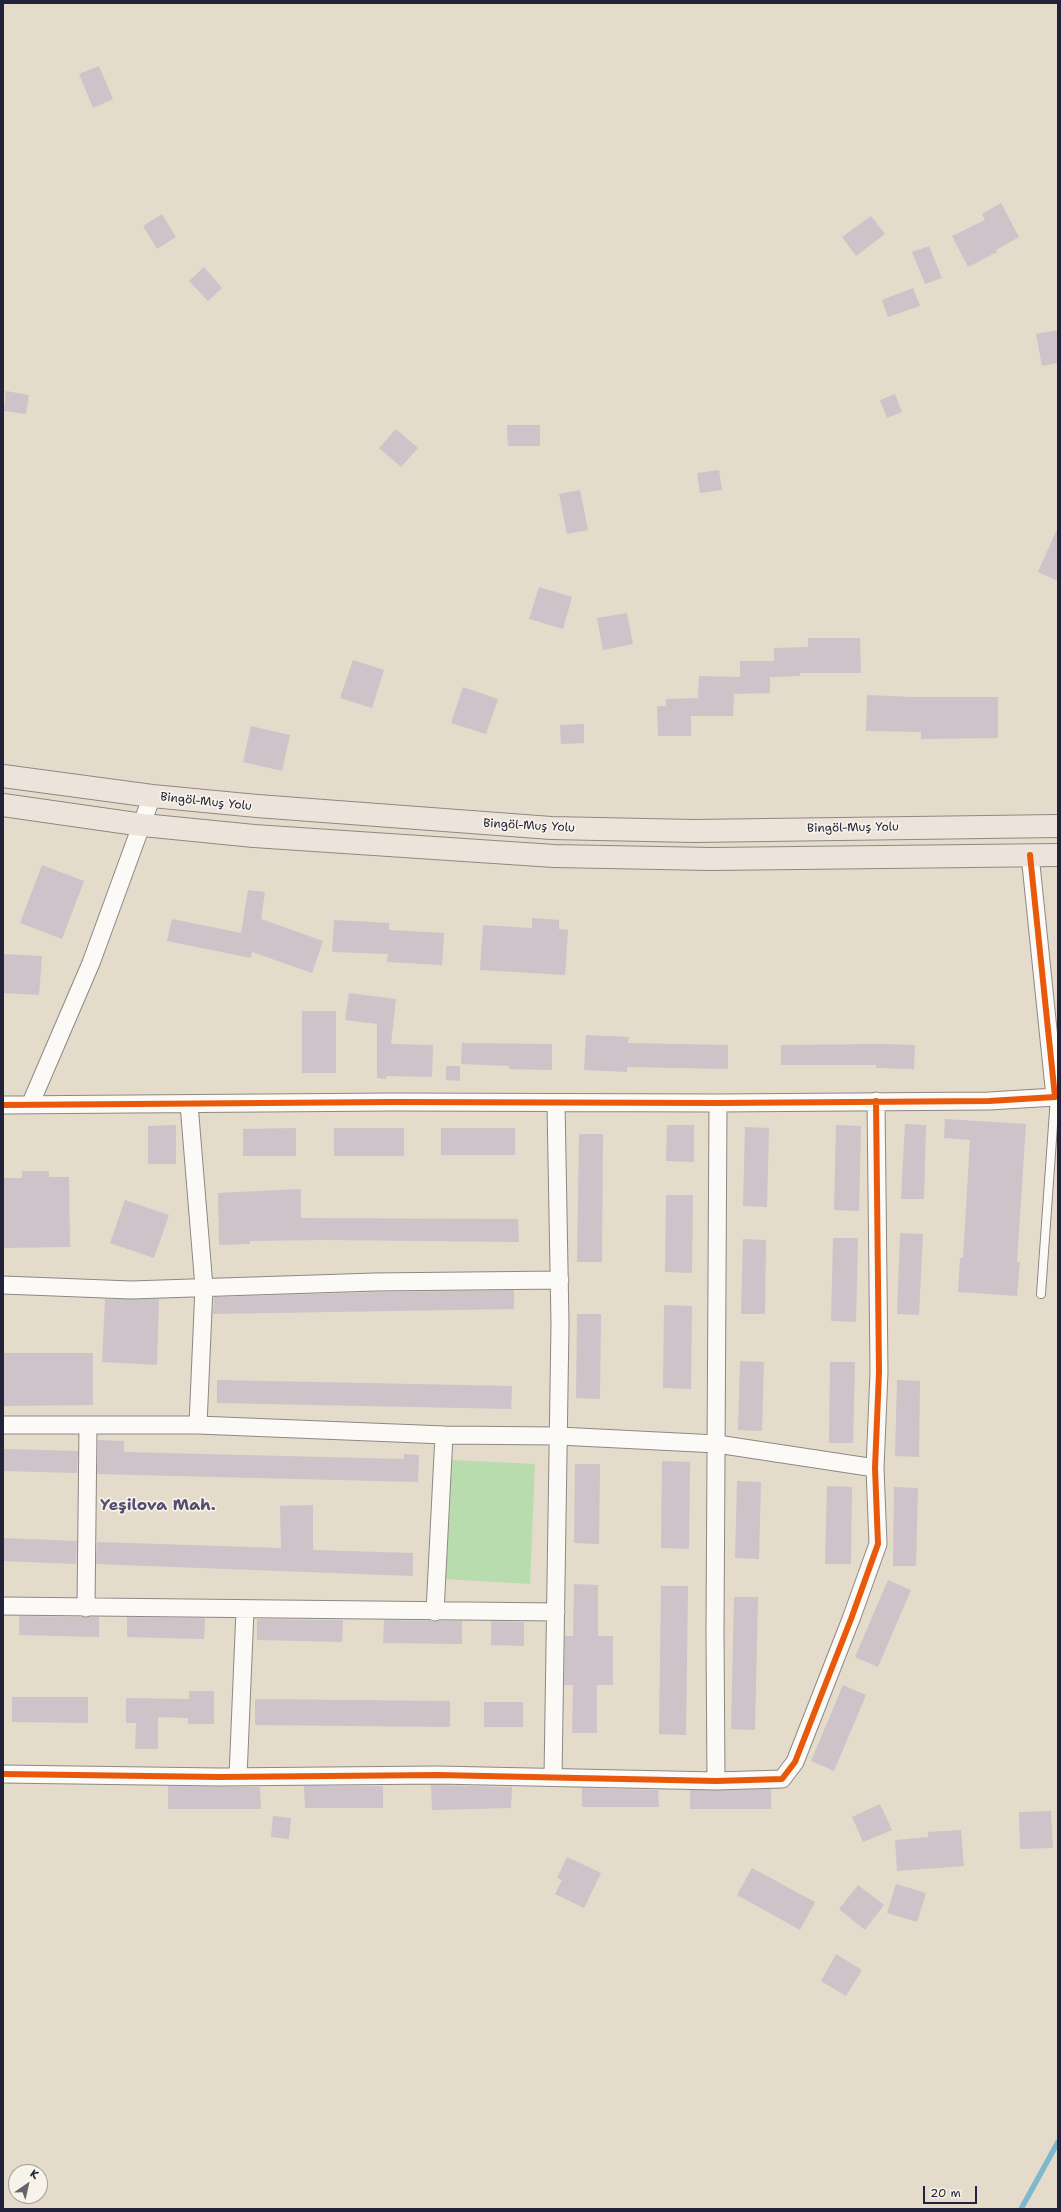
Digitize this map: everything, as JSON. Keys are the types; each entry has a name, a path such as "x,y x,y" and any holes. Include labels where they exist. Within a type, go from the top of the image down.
{"highway":[{"name":"Bingöl-Muş Yolu","path":"3,776 152,796 256,806 551,828 694,831 1058,826"},
{"path":"3,805 142,825 254,836 554,856 711,859 1058,855"}],"street":[{"path":"30,1104 91,963 152,796"},
{"path":"3,1105 989,1101 1055,1097 1030,855"},
{"path":"3,1774 238,1777 438,1775 716,1781 782,1779 795,1762 851,1619 878,1544 875,1468 879,1372 876,1101"},
{"path":"553,1777 560,1280 556,1103"},
{"path":"716,1781 715,1631 718,1103"},
{"path":"190,1104 204,1287 198,1425"},
{"path":"3,1285 131,1290 375,1282 560,1280"},
{"path":"3,1425 198,1425 444,1435 559,1436 717,1444 875,1468"},
{"path":"86,1608 88,1426"},
{"path":"435,1612 444,1435"},
{"path":"3,1606 245,1610 556,1612"},
{"path":"238,1777 245,1610"}],"lane":[{"path":"1041,1294 1055,1097"}],"green space":[{"path":"452,1460 535,1464 530,1584 446,1579"}],"building":[{"path":"99,66 113,99 93,108 79,74"},
{"path":"1001,203 1019,237 996,250 997,252 968,267 952,236 985,220 982,214"},
{"path":"162,214 176,237 157,249 143,226"},
{"path":"871,216 885,234 856,256 842,237"},
{"path":"929,246 942,278 925,284 912,252"},
{"path":"204,267 222,288 208,301 189,281"},
{"path":"913,288 920,306 888,317 882,300"},
{"path":"1058,330 1058,363 1042,366 1036,334"},
{"path":"6,391 29,395 26,414 4,411"},
{"path":"895,394 902,412 887,418 880,400"},
{"path":"507,425 540,425 540,446 508,446"},
{"path":"396,429 418,448 401,467 379,448"},
{"path":"719,470 722,490 700,493 697,473"},
{"path":"580,490 588,530 567,534 559,494"},
{"path":"1058,527 1058,581 1038,572"},
{"path":"539,587 572,597 563,629 529,619"},
{"path":"627,613 633,644 603,650 597,618"},
{"path":"808,638 860,638 861,673 800,673 800,676 770,677 770,693 734,694 733,716 691,716 691,736 658,736 657,706 666,706 666,699 698,698 699,676 740,677 740,661 774,661 774,648 808,647"},
{"path":"353,660 384,670 372,708 340,698"},
{"path":"463,687 498,699 486,734 451,723"},
{"path":"867,695 911,697 998,697 998,738 921,739 921,732 866,731"},
{"path":"584,724 584,743 561,744 560,725"},
{"path":"251,726 290,735 282,771 243,762"},
{"path":"42,865 84,881 62,939 20,923"},
{"path":"248,890 265,892 261,919 323,941 312,973 252,952 251,958 167,941 172,919 241,933"},
{"path":"532,918 559,920 559,929 568,930 565,975 480,970 483,925 532,928"},
{"path":"334,920 389,923 389,930 444,933 442,965 387,962 388,954 332,952"},
{"path":"3,954 42,956 39,995 3,993"},
{"path":"349,993 396,999 391,1044 433,1045 432,1077 387,1076 386,1079 377,1078 377,1024 345,1020"},
{"path":"302,1011 336,1011 336,1073 302,1073"},
{"path":"586,1035 629,1037 628,1043 728,1045 728,1069 627,1067 627,1072 584,1070"},
{"path":"462,1043 552,1044 552,1070 509,1069 509,1066 461,1064"},
{"path":"781,1045 915,1045 914,1069 876,1068 876,1065 781,1065"},
{"path":"446,1066 460,1066 460,1081 446,1080"},
{"path":"945,1119 1026,1124 1017,1262 1020,1262 1017,1296 958,1292 960,1258 963,1258 970,1140 944,1138"},
{"path":"905,1124 926,1125 924,1199 901,1199"},
{"path":"176,1125 176,1164 148,1164 148,1126"},
{"path":"667,1125 694,1125 694,1162 666,1161"},
{"path":"836,1125 861,1126 859,1211 834,1210"},
{"path":"745,1127 769,1128 767,1207 743,1206"},
{"path":"296,1128 296,1156 243,1156 243,1129"},
{"path":"334,1128 404,1128 404,1156 334,1156"},
{"path":"441,1128 515,1128 515,1155 441,1155"},
{"path":"579,1134 603,1134 602,1262 577,1262"},
{"path":"22,1171 49,1171 49,1177 69,1177 70,1247 3,1248 3,1178 22,1178"},
{"path":"301,1189 301,1218 518,1219 519,1242 325,1240 250,1241 250,1244 219,1245 218,1193"},
{"path":"666,1195 693,1195 692,1273 665,1272"},
{"path":"125,1200 169,1215 154,1258 110,1243"},
{"path":"900,1233 923,1234 919,1315 897,1314"},
{"path":"833,1238 858,1238 856,1322 831,1321"},
{"path":"743,1239 766,1240 765,1314 741,1314"},
{"path":"514,1290 514,1309 213,1314 214,1297 375,1292"},
{"path":"105,1299 159,1299 157,1365 102,1362"},
{"path":"664,1305 692,1306 691,1389 663,1388"},
{"path":"577,1314 601,1314 600,1399 576,1398"},
{"path":"3,1353 93,1353 93,1405 3,1406"},
{"path":"740,1361 764,1362 762,1431 738,1430"},
{"path":"830,1362 855,1362 853,1443 829,1443"},
{"path":"217,1380 512,1386 511,1409 217,1403"},
{"path":"897,1380 920,1381 919,1457 895,1456"},
{"path":"98,1440 124,1441 124,1452 404,1459 404,1454 419,1455 418,1482 97,1474"},
{"path":"3,1449 78,1451 77,1473 3,1471"},
{"path":"662,1461 690,1462 689,1549 661,1548"},
{"path":"575,1464 600,1464 599,1544 574,1543"},
{"path":"737,1481 761,1482 759,1559 735,1558"},
{"path":"827,1486 852,1487 851,1564 825,1564"},
{"path":"894,1487 918,1488 916,1566 893,1566"},
{"path":"313,1505 313,1550 413,1553 413,1576 96,1564 97,1542 281,1548 280,1506"},
{"path":"3,1538 77,1541 76,1564 3,1561"},
{"path":"888,1580 911,1590 878,1667 855,1657"},
{"path":"574,1584 598,1585 598,1636 613,1636 613,1685 597,1685 597,1733 572,1733 573,1685 564,1685 565,1636 573,1636"},
{"path":"661,1586 688,1586 686,1735 659,1734"},
{"path":"734,1597 758,1597 755,1730 731,1729"},
{"path":"19,1616 99,1617 99,1637 19,1635"},
{"path":"127,1617 205,1618 204,1639 127,1637"},
{"path":"257,1619 343,1620 342,1642 257,1640"},
{"path":"384,1620 462,1621 462,1644 383,1643"},
{"path":"491,1621 524,1622 524,1646 491,1645"},
{"path":"843,1685 866,1695 834,1771 811,1761"},
{"path":"189,1691 214,1691 214,1724 188,1724 188,1718 158,1717 158,1749 135,1749 136,1723 126,1723 126,1698 189,1699"},
{"path":"12,1697 88,1697 88,1723 12,1722"},
{"path":"255,1699 450,1701 450,1727 255,1725"},
{"path":"484,1702 523,1702 523,1727 484,1727"},
{"path":"431,1785 512,1787 511,1808 432,1810"},
{"path":"168,1786 260,1787 261,1809 168,1809"},
{"path":"304,1786 383,1786 383,1808 305,1808"},
{"path":"582,1788 658,1790 659,1807 582,1807"},
{"path":"771,1789 771,1809 690,1809 690,1790"},
{"path":"880,1804 892,1830 863,1842 852,1817"},
{"path":"1051,1811 1053,1848 1020,1849 1019,1812"},
{"path":"273,1816 291,1818 289,1839 271,1837"},
{"path":"961,1830 964,1866 897,1871 895,1840 928,1837 928,1832"},
{"path":"567,1857 601,1873 584,1908 555,1894 562,1880 557,1878"},
{"path":"752,1868 815,1902 800,1930 737,1895"},
{"path":"896,1884 926,1893 917,1922 887,1913"},
{"path":"858,1885 884,1905 865,1930 839,1909"},
{"path":"836,1954 862,1970 846,1996 821,1981"}],"waterway":[{"path":"1021,2209 1058,2142"}],"cycle path":[{"path":"3,1105 393,1102 718,1103 989,1101 1055,1097 1030,855"},
{"path":"3,1774 219,1777 438,1775 716,1781 782,1779 795,1762 851,1619 878,1544 875,1468 879,1372 876,1101"}],"district":[{"name":"Yeşilova Mah.","path":"158,1506"}]}
